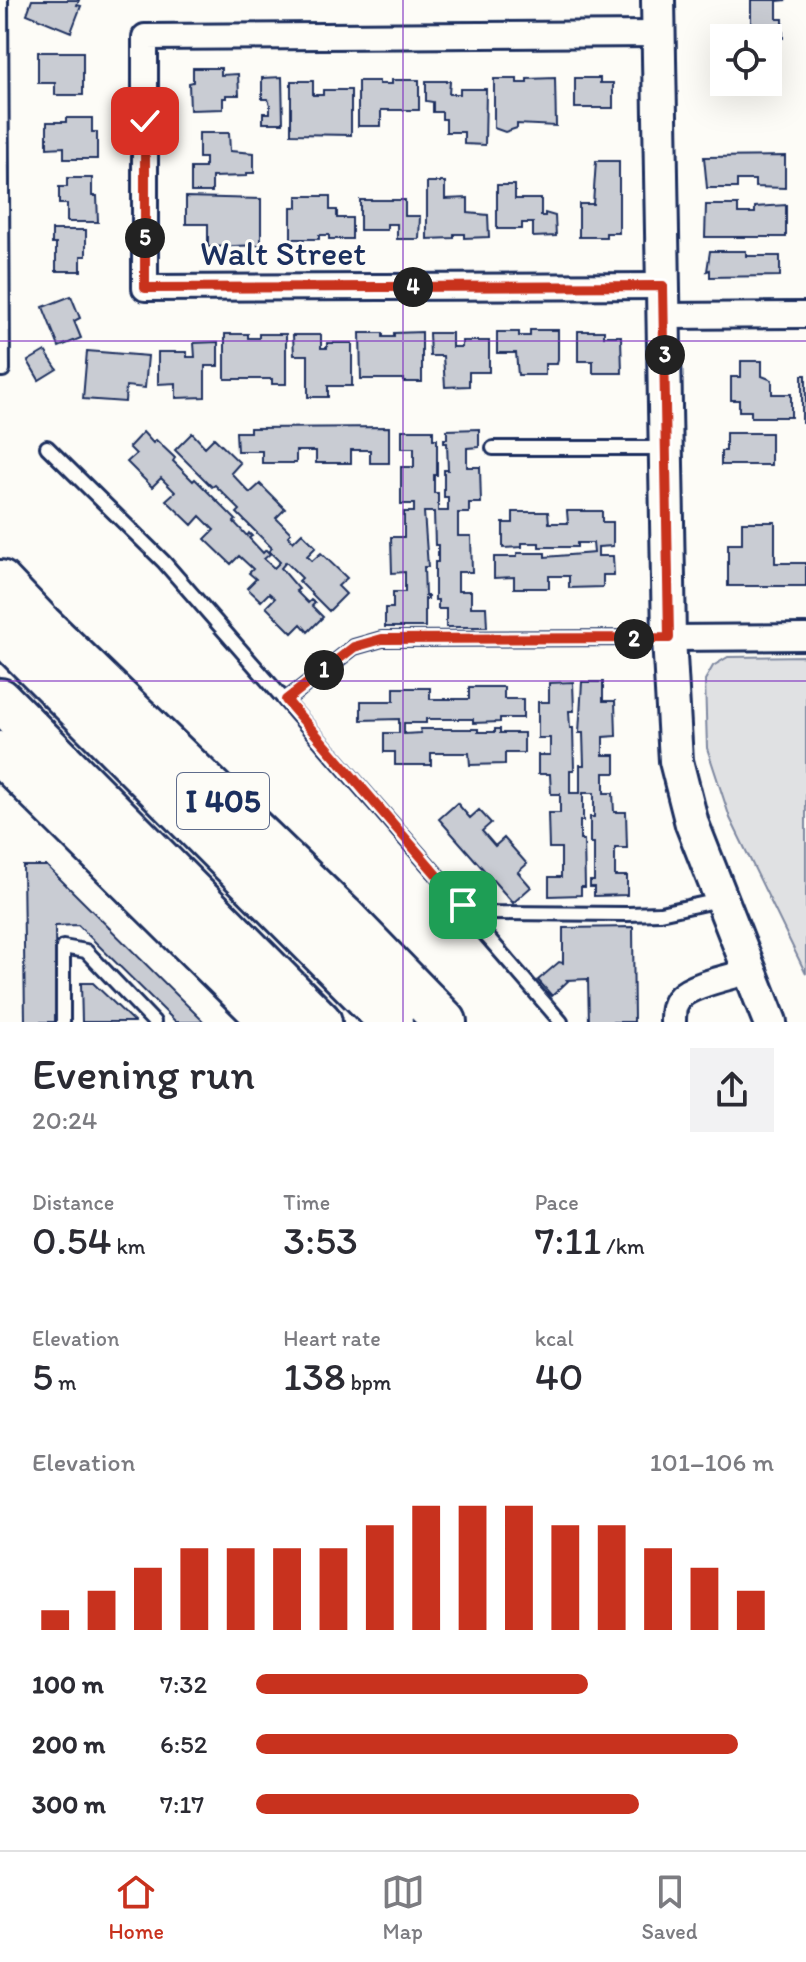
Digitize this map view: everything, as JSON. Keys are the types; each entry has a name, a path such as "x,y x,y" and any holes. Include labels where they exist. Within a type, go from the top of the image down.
{"highway":[{"name":"I 405","path":"0,582 342,916 445,1022"},
{"path":"0,630 391,1022"},
{"path":"0,700 320,1022"},
{"path":"0,753 272,1022"}],"street":[{"path":"658,0 669,638 675,746 680,782 692,824 770,1022"},
{"name":"Walt Street","path":"658,34 145,37 145,288 663,301 806,315"},
{"path":"669,638 806,637"},
{"path":"673,1022 673,1010 680,997 750,971"}],"lane":[{"path":"0,370 3,370 1,0"},
{"path":"47,447 164,562 463,905 489,913 638,914 660,913 722,899"},
{"path":"493,448 667,448"},
{"path":"286,700 354,647 382,639 669,638"},
{"path":"484,933 561,1022"},
{"path":"63,1022 63,947 86,951 154,1022"}],"shaded area":[{"path":"806,656 806,974 730,818 707,748 705,680 713,666 728,657"}],"building":[{"path":"32,0 79,0 77,5 81,6 71,32 27,14"},
{"path":"751,0 787,0 777,1 777,19 783,19 783,38 782,24 751,24"},
{"path":"38,52 83,52 83,95 55,95 55,83 38,83"},
{"path":"193,68 221,68 221,75 238,74 239,95 226,95 223,109 190,110 189,83 193,82"},
{"path":"282,77 283,123 263,123 263,113 270,113 270,105 268,99 262,99 262,78"},
{"path":"555,78 556,126 517,124 517,128 505,132 494,128 494,79 517,79 517,83 527,83 527,79"},
{"path":"575,78 600,78 600,83 613,83 613,108 575,108"},
{"path":"392,80 419,80 419,110 381,110 381,126 358,126 358,81 392,84"},
{"path":"291,81 313,81 313,95 323,95 323,90 351,90 351,135 291,134"},
{"path":"426,81 450,81 449,94 460,94 460,89 486,89 485,145 464,144 464,132 446,132 446,119 442,119 442,112 433,112 433,102 426,101"},
{"path":"66,118 92,118 92,132 97,132 97,159 64,159 64,147 47,148 47,122 66,122"},
{"path":"199,133 229,133 230,151 254,153 254,173 212,177 212,192 191,192 191,168 205,168 205,158 199,158"},
{"path":"785,156 785,188 755,187 755,180 737,180 737,188 707,188 704,157"},
{"path":"596,161 619,161 619,233 606,233 606,237 579,237 579,204 593,204"},
{"path":"67,178 92,178 92,196 97,196 98,222 67,222 67,204 59,204 59,187 67,187"},
{"path":"427,182 445,182 445,199 468,198 468,213 488,215 489,237 464,238 464,234 454,234 454,238 427,239"},
{"path":"497,185 515,185 515,199 541,199 541,216 545,213 555,216 556,236 533,237 533,223 522,223 522,229 497,229"},
{"path":"297,196 330,196 330,210 337,210 337,218 352,218 352,239 329,239 329,235 319,235 319,239 291,239 291,207 297,207"},
{"path":"186,197 261,199 261,245 208,247 208,224 186,224"},
{"path":"360,200 405,200 405,216 420,216 419,239 397,239 397,224 387,224 387,230 360,230"},
{"path":"706,205 738,205 738,213 755,213 755,207 786,205 786,237 705,237"},
{"path":"52,230 86,230 86,256 81,256 81,271 56,271 56,244 52,244"},
{"path":"710,251 746,251 746,256 780,256 780,276 710,277 710,270 707,271"},
{"path":"71,296 80,318 74,321 81,338 59,347 43,307"},
{"path":"530,330 558,330 557,364 545,364 545,375 518,375 516,353 497,353 497,332 519,332 519,336 530,336"},
{"path":"578,331 604,331 604,336 621,336 622,373 593,373 593,361 578,361"},
{"path":"422,332 422,382 361,379 360,333 383,333 383,337 394,337 394,333"},
{"path":"429,333 452,333 452,347 462,347 462,341 489,341 489,372 469,372 469,386 445,387 443,356 430,356"},
{"path":"225,334 248,334 248,338 259,338 259,334 286,334 286,384 272,384 272,379 225,379"},
{"path":"293,335 321,335 321,348 327,348 327,343 352,343 352,386 328,386 328,397 308,397 308,355 294,355"},
{"path":"218,342 218,366 205,366 205,397 176,398 176,383 158,384 158,352 187,352 187,357 195,357 194,343"},
{"path":"45,351 57,369 39,380 28,361"},
{"path":"87,351 148,356 145,388 126,386 125,402 83,399"},
{"path":"741,361 762,361 762,376 772,380 772,394 791,394 791,417 751,417 751,411 739,411 739,400 731,400 731,377 741,377"},
{"path":"802,375 806,375 806,422 802,422"},
{"path":"389,427 389,463 370,463 370,450 351,450 351,463 316,463 316,451 296,451 296,463 262,463 262,451 237,451 236,432 250,432 250,428"},
{"path":"479,429 479,447 467,448 467,467 480,467 481,503 469,503 469,513 458,513 458,536 471,536 472,572 458,572 458,591 471,591 471,607 486,607 487,627 446,627 446,609 438,609 438,600 435,600 438,545 435,545 434,512 424,512 428,567 424,567 425,596 428,596 425,599 425,627 385,627 385,608 393,608 393,592 405,592 405,572 392,573 391,537 404,537 404,512 414,512 414,504 401,504 401,467 414,467 414,448 402,448 402,430 433,430 433,439 437,439 434,493 438,493 438,511 448,511 448,497 444,497 444,470 448,470 447,443 444,443 447,430"},
{"path":"143,432 175,458 173,461 236,520 234,522 247,536 249,533 252,536 249,538 263,553 266,550 270,554 264,559 274,568 280,562 269,551 272,548 237,513 240,510 175,450 192,433 205,447 214,438 240,463 231,473 250,493 260,484 285,509 276,518 291,533 288,536 293,542 302,533 316,547 307,556 312,561 321,553 347,578 338,586 346,594 329,611 299,581 302,578 286,562 281,568 299,589 296,591 308,603 311,600 315,603 312,606 323,617 308,632 301,624 292,633 266,607 275,598 269,593 261,601 247,588 256,579 249,573 253,569 239,556 231,564 205,539 214,530 200,516 192,525 166,500 175,492 161,478 152,487 127,462 136,454 129,447"},
{"path":"726,433 771,433 771,465 721,465 721,451 726,451"},
{"path":"567,511 602,511 602,522 613,522 613,546 598,547 598,556 613,556 614,575 603,575 603,587 569,588 569,576 549,576 549,588 514,588 514,577 494,578 494,557 517,557 517,553 545,553 545,557 594,553 593,543 577,543 577,547 539,547 539,543 522,543 522,547 503,548 503,523 513,523 513,512 548,512 549,523 568,523"},
{"path":"742,522 775,522 775,563 806,563 806,586 728,586 728,544 742,544"},
{"path":"573,682 574,711 569,711 570,728 573,728 574,770 570,770 570,793 580,793 580,765 584,765 583,733 579,733 582,682 603,682 603,701 615,701 616,736 603,737 603,755 615,755 615,773 604,773 604,793 613,793 614,812 626,812 627,848 615,848 615,876 627,876 627,895 594,896 594,887 590,887 590,881 594,881 590,817 594,817 594,793 583,793 580,840 584,840 585,887 581,887 581,895 549,896 549,877 561,877 561,848 549,848 548,813 560,813 560,794 551,794 550,774 538,774 538,755 550,755 550,738 538,738 538,702 549,702 549,683"},
{"path":"469,687 504,687 504,699 523,699 523,718 473,723 473,719 426,719 426,723 404,723 404,734 421,733 420,729 495,732 495,729 500,729 500,733 524,733 524,753 505,753 505,764 470,765 469,753 431,753 431,765 395,765 395,752 384,752 384,733 399,733 399,719 361,720 361,701 394,701 394,688 430,688 430,699 469,699"},
{"path":"457,803 470,818 479,810 491,823 482,831 495,846 504,838 527,864 518,872 531,887 513,903 439,819"},
{"path":"23,866 47,866 204,1022 176,1022 78,925 55,926 56,1022 25,1022"},
{"path":"633,927 634,1022 589,1022 588,979 567,980 552,996 538,980 559,962 563,963 563,928"},
{"path":"81,983 93,983 134,1022 82,1022"}],"route":[{"path":"145,121 145,288 663,286 669,638 382,639 354,647 286,700 463,905"}]}
